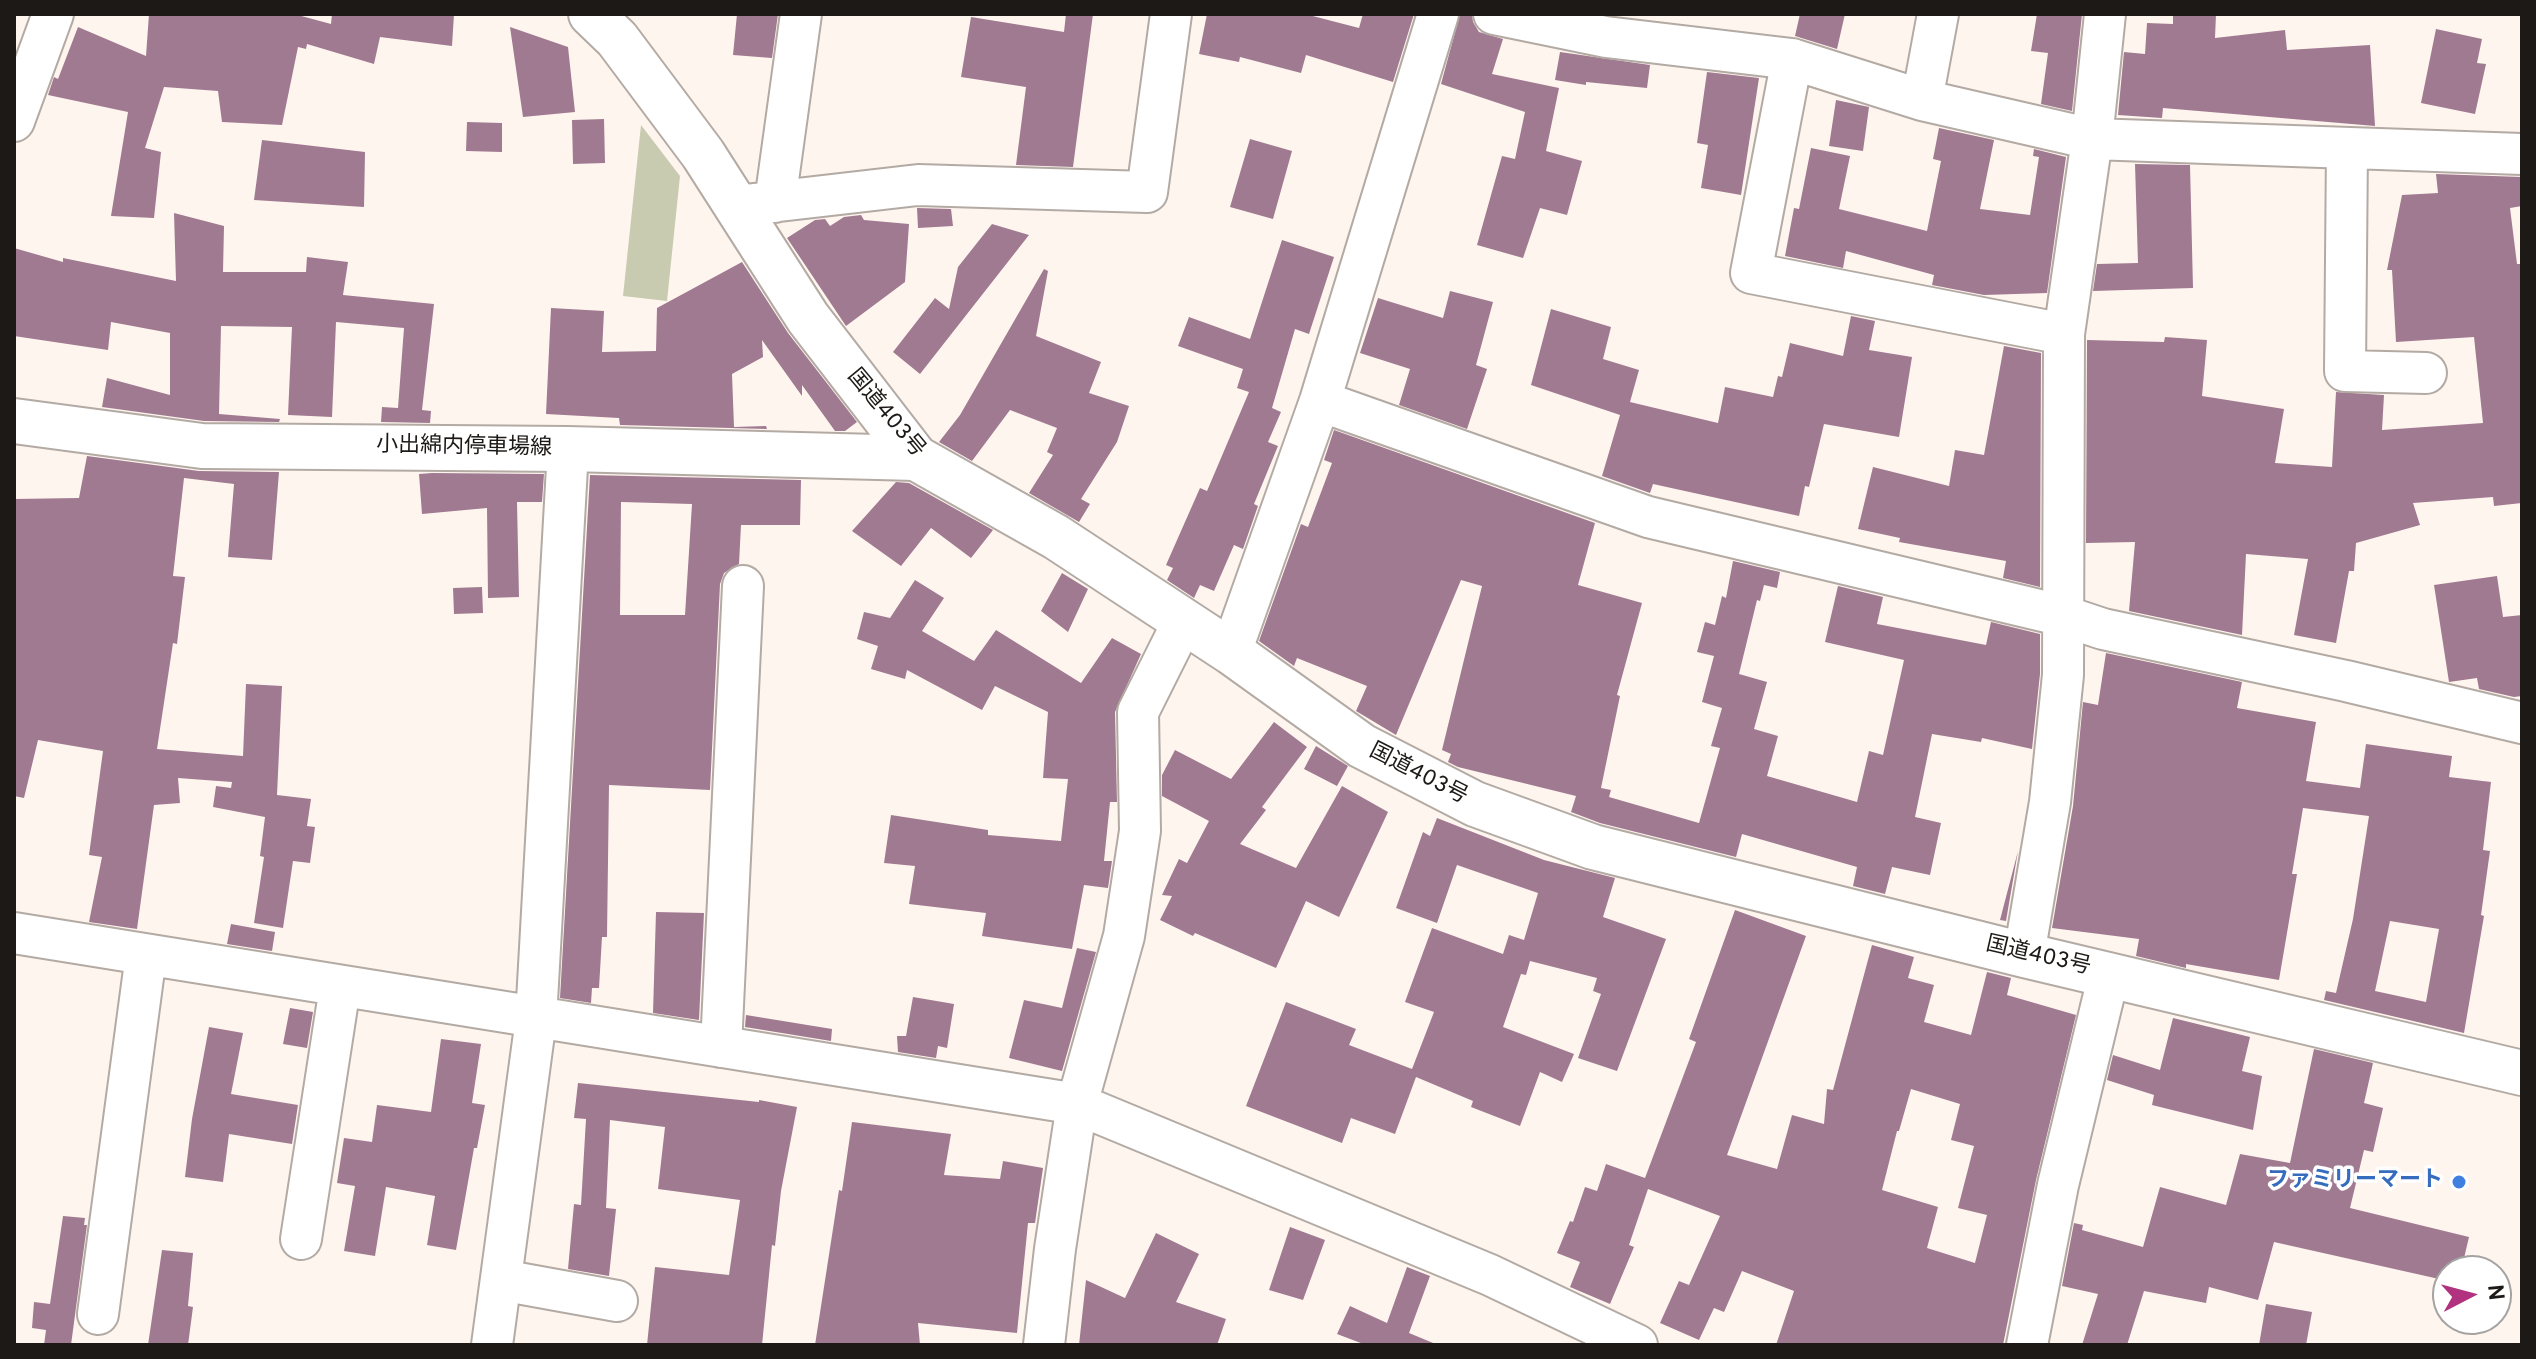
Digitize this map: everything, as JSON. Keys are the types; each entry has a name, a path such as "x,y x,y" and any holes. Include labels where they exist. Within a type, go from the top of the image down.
{"main road":[{"name":"国道403号","path":"591,14 617,39 703,154 755,204 808,318 916,458 1056,537 1231,652 1362,746 1475,804 1593,847 2024,955 2522,1073"},
{"name":"小出綿内停車場線","path":"14,421 202,446 568,449 916,458"}],"street":[{"path":"14,121 53,14"},
{"path":"801,14 755,204 918,185 1147,192 1171,14"},
{"path":"1231,652 1320,401 1438,14"},
{"path":"1494,14 1606,37 1792,59 1922,100 2092,139 2522,154"},
{"path":"1922,100 1938,14"},
{"path":"2024,955 2050,802 2063,675 2064,334 2092,139 2105,14"},
{"path":"1792,59 1751,273 2064,334"},
{"path":"2347,148 2345,371 2426,373"},
{"path":"1320,401 1648,517 2064,616 2103,629 2346,681 2522,723"},
{"path":"492,1345 536,1019 568,449"},
{"path":"721,1047 743,586"},
{"path":"1044,1345 1077,1104 1124,936 1129,906 1140,831 1138,712 1184,620"},
{"path":"14,933 1077,1104 1490,1275 1637,1345"},
{"path":"98,1314 146,955"},
{"path":"2027,1345 2058,1185 2109,974"},
{"path":"301,1239 340,987"},
{"path":"501,1280 617,1301"}],"green space":[{"path":"641,125 680,176 667,301 623,296"}],"building":[{"path":"149,14 294,14 331,24 332,14 454,14 452,46 380,37 374,64 307,44 306,49 298,47 282,125 222,122 218,91 164,87 145,148 161,152 154,218 111,216 128,112 48,95 54,77 58,79 78,27 146,56"},
{"path":"737,14 778,14 772,58 733,55"},
{"path":"1066,14 1093,14 1073,167 1016,165 1026,87 961,77 971,17 1064,32"},
{"path":"1207,14 1305,14 1359,28 1363,14 1414,14 1393,82 1306,55 1301,73 1240,57 1239,62 1199,54"},
{"path":"1460,14 1472,14 1479,32 1503,39 1492,74 1559,88 1546,151 1582,161 1567,215 1540,208 1523,258 1477,245 1502,156 1515,159 1525,112 1441,84"},
{"path":"1800,14 1845,14 1837,49 1795,36"},
{"path":"2037,14 2082,14 2072,111 2041,104 2048,53 2031,51"},
{"path":"2173,14 2216,14 2215,38 2285,30 2287,50 2370,45 2375,126 2163,108 2162,118 2118,115 2124,52 2145,54 2147,23 2173,24"},
{"path":"510,27 568,47 575,112 523,117"},
{"path":"2436,29 2482,39 2477,63 2486,64 2475,114 2421,103"},
{"path":"1560,52 1650,65 1647,88 1555,80"},
{"path":"1707,72 1759,78 1741,195 1701,188 1708,145 1697,143"},
{"path":"1836,100 1869,107 1863,151 1829,146"},
{"path":"604,119 605,163 573,164 572,120"},
{"path":"467,122 502,123 502,152 466,151"},
{"path":"1939,128 1994,140 1980,209 2030,215 2039,157 2033,156 2034,149 2066,157 2047,293 1984,295 1932,285 1934,275 1846,251 1843,268 1785,256 1794,208 1799,209 1811,148 1850,156 1839,209 1927,231 1941,161 1933,159"},
{"path":"1250,139 1292,151 1273,219 1230,207"},
{"path":"262,140 365,152 364,207 254,200"},
{"path":"2135,164 2190,165 2193,288 2093,291 2097,264 2138,263"},
{"path":"2436,174 2522,177 2522,206 2510,208 2517,264 2522,264 2522,503 2494,506 2493,497 2413,503 2420,525 2356,543 2354,571 2349,571 2336,643 2294,635 2308,559 2246,554 2242,635 2129,611 2135,542 2086,543 2087,340 2164,342 2165,337 2207,340 2202,396 2284,409 2275,463 2332,467 2336,392 2384,395 2382,430 2483,423 2474,337 2396,342 2392,270 2387,270 2402,195 2438,193"},
{"path":"917,208 951,209 953,226 918,228"},
{"path":"174,213 224,226 223,272 306,272 307,257 348,262 343,295 434,304 422,410 431,411 430,423 381,422 382,407 398,408 404,328 336,322 332,417 288,415 292,327 221,326 219,414 280,419 279,422 204,421 102,407 107,378 170,395 170,333 111,322 108,350 14,336 14,248 63,262 63,258 176,281"},
{"path":"861,215 864,220 909,224 905,282 846,326 787,238 815,220 825,219 830,226 844,217"},
{"path":"992,224 1029,235 920,374 893,352 935,298 949,309 958,267"},
{"path":"1282,240 1334,257 1309,334 1295,329 1272,408 1281,412 1268,442 1278,446 1254,504 1258,506 1243,549 1234,545 1214,591 1200,585 1194,598 1167,580 1173,568 1166,565 1200,488 1207,491 1249,392 1237,388 1243,369 1178,346 1189,317 1250,339"},
{"path":"742,262 788,333 857,422 845,431 835,431 802,385 802,396 762,340 763,357 732,374 734,427 766,426 767,429 620,425 619,418 546,414 551,308 604,311 602,352 656,351 657,308"},
{"path":"1044,269 1048,271 1036,336 1101,362 1089,393 1129,406 1117,442 1081,499 1090,504 1079,522 1029,493 1053,455 1047,452 1057,428 1010,410 972,461 939,442 960,415"},
{"path":"1450,291 1493,302 1476,365 1487,369 1467,429 1399,405 1410,369 1360,353 1378,298 1443,318"},
{"path":"1551,309 1611,327 1603,359 1639,370 1630,402 1718,423 1725,387 1773,397 1778,376 1782,377 1790,343 1843,356 1851,316 1875,321 1869,350 1912,357 1899,437 1824,424 1799,516 1653,484 1650,493 1602,476 1620,415 1531,385"},
{"path":"2004,346 2041,353 2040,587 2003,578 2006,561 1899,542 1900,538 1858,529 1873,467 1949,486 1955,450 1984,455"},
{"path":"1334,430 1595,523 1578,585 1642,603 1617,695 1620,696 1601,788 1611,790 1609,797 1699,823 1720,748 1711,746 1722,708 1702,702 1714,656 1697,652 1705,622 1715,625 1722,596 1726,598 1733,561 1780,572 1777,588 1764,585 1760,601 1757,600 1739,674 1767,682 1754,729 1778,736 1767,776 1857,802 1869,751 1883,755 1904,660 1825,642 1838,586 1883,597 1877,624 1986,645 1991,622 2040,634 2040,674 2032,749 1982,738 1981,742 1932,734 1915,817 1941,823 1930,875 1892,867 1885,894 1853,886 1857,867 1742,834 1736,857 1600,823 1571,812 1576,796 1458,767 1448,762 1451,754 1442,750 1482,586 1461,580 1396,735 1356,711 1367,686 1297,658 1294,666 1259,641 1301,524 1308,527 1332,463 1324,460"},
{"path":"87,456 199,471 279,472 272,560 228,557 234,484 184,478 173,576 185,577 177,644 173,643 157,749 243,756 246,684 282,686 277,795 311,799 307,826 315,827 310,863 293,861 283,928 254,923 264,857 260,856 265,817 213,807 216,786 231,788 232,782 178,778 180,803 154,805 137,929 89,922 102,857 89,855 103,751 38,740 24,798 14,796 14,499 79,498"},
{"path":"419,474 544,474 542,502 517,502 519,597 488,598 487,508 422,514"},
{"path":"590,475 801,480 800,525 741,525 739,564 724,573 720,584 710,790 609,785 607,937 602,937 599,988 592,988 591,1003 560,998","holes":["621,502 692,504 685,615 620,615"]},
{"path":"896,482 909,483 993,530 971,558 931,528 901,566 852,531"},
{"path":"1062,573 1088,589 1068,632 1041,611"},
{"path":"2497,576 2503,617 2522,615 2522,696 2479,689 2477,678 2449,682 2434,585"},
{"path":"915,580 944,598 922,631 974,661 996,630 1081,683 1112,638 1141,654 1115,712 1117,802 1110,802 1104,861 1112,861 1108,888 1084,885 1072,949 982,936 986,913 909,904 915,866 884,863 891,815 988,830 988,835 1061,841 1068,779 1043,778 1048,712 995,686 982,710 907,670 905,679 871,669 878,646 857,639 864,612 890,618"},
{"path":"482,587 483,613 454,614 453,588"},
{"path":"2106,653 2242,682 2237,708 2316,722 2306,781 2360,788 2366,744 2452,756 2449,777 2491,782 2483,850 2490,851 2481,915 2484,916 2464,1033 2324,1000 2326,991 2336,993 2353,919 2369,816 2303,808 2292,874 2297,874 2279,980 2186,964 2186,968 2136,956 2139,939 2052,928 2073,806 2083,702 2098,705","holes":["2390,921 2439,929 2426,1002 2375,991"]},
{"path":"1274,722 1307,747 1262,807 1266,810 1240,844 1296,868 1342,786 1388,812 1339,917 1306,901 1276,968 1160,920 1172,896 1162,895 1179,859 1187,863 1209,821 1162,796 1162,775 1175,750 1231,779"},
{"path":"1316,746 1348,766 1337,786 1304,769"},
{"path":"1437,818 1544,860 1615,878 1603,917 1666,939 1617,1071 1578,1058 1601,994 1593,991 1597,978 1530,961 1526,975 1521,974 1503,1027 1574,1054 1562,1082 1540,1072 1520,1126 1471,1107 1473,1101 1416,1077 1395,1134 1351,1118 1342,1143 1246,1106 1286,1002 1356,1029 1349,1045 1412,1069 1434,1012 1405,1002 1432,928 1503,954 1509,935 1524,940 1538,893 1457,865 1437,923 1396,908 1423,832 1430,836"},
{"path":"2018,851 2006,921 2000,920"},
{"path":"1735,910 1806,936 1727,1155 1777,1169 1792,1115 1824,1124 1827,1089 1833,1090 1872,945 1914,957 1908,978 1934,985 1924,1022 1971,1035 1987,972 2011,978 2007,995 2076,1015 2036,1180 2003,1345 1776,1345 1794,1291 1742,1271 1724,1312 1714,1308 1699,1340 1660,1323 1679,1281 1689,1285 1720,1216 1648,1189 1629,1245 1634,1247 1610,1304 1570,1287 1580,1262 1557,1253 1570,1221 1573,1222 1585,1187 1597,1191 1606,1164 1645,1178 1696,1042 1689,1039","holes":["1911,1089 1960,1104 1951,1140 1974,1146 1958,1208 1987,1215 1975,1263 1927,1248 1938,1207 1882,1190"]},
{"path":"656,912 704,913 699,1020 653,1013"},
{"path":"231,924 275,932 272,951 227,944"},
{"path":"1077,948 1096,952 1062,1071 1009,1058 1024,1000 1062,1008"},
{"path":"913,997 954,1004 947,1048 938,1046 936,1058 898,1052 897,1036 906,1036"},
{"path":"290,1008 313,1012 307,1048 283,1044"},
{"path":"746,1015 832,1029 831,1041 745,1027"},
{"path":"2173,1018 2250,1037 2242,1071 2262,1076 2253,1130 2152,1105 2154,1095 2107,1080 2113,1055 2160,1070"},
{"path":"209,1027 243,1033 231,1094 298,1105 292,1144 229,1134 223,1182 185,1177"},
{"path":"441,1039 481,1044 472,1103 485,1105 456,1250 427,1245 435,1196 386,1187 375,1256 344,1251 355,1186 337,1183 344,1138 372,1142 377,1105 431,1112"},
{"path":"2314,1049 2373,1063 2364,1103 2383,1108 2373,1152 2364,1150 2350,1208 2469,1237 2465,1255 2432,1255 2432,1277 2274,1242 2258,1300 2209,1287 2206,1303 2144,1291 2127,1345 2082,1345 2098,1294 2062,1286 2074,1223 2083,1225 2082,1230 2143,1247 2160,1187 2226,1205 2240,1154 2290,1163"},
{"path":"578,1083 759,1100 797,1107 781,1191 775,1246 772,1245 762,1345 647,1345 655,1267 729,1275 740,1200 658,1189 665,1127 610,1120 606,1208 616,1209 609,1276 568,1269 574,1204 581,1205 586,1119 574,1118"},
{"path":"852,1122 951,1134 944,1175 1000,1179 1003,1161 1043,1168 1035,1223 1028,1223 1017,1333 918,1323 920,1345 815,1345"},
{"path":"63,1216 85,1218 84,1225 87,1225 71,1345 44,1345 46,1330 32,1328 34,1302 50,1304"},
{"path":"1290,1227 1325,1240 1303,1300 1269,1290"},
{"path":"1156,1233 1199,1254 1176,1302 1226,1319 1217,1345 1079,1345 1086,1280 1125,1298"},
{"path":"162,1250 193,1253 188,1306 193,1307 188,1345 148,1345"},
{"path":"1407,1267 1430,1276 1409,1333 1438,1345 1366,1345 1337,1334 1350,1306 1387,1323"},
{"path":"2266,1304 2312,1312 2306,1345 2259,1345"}],"place":[{"name":"ファミリーマート","path":"2459,1182"}]}
